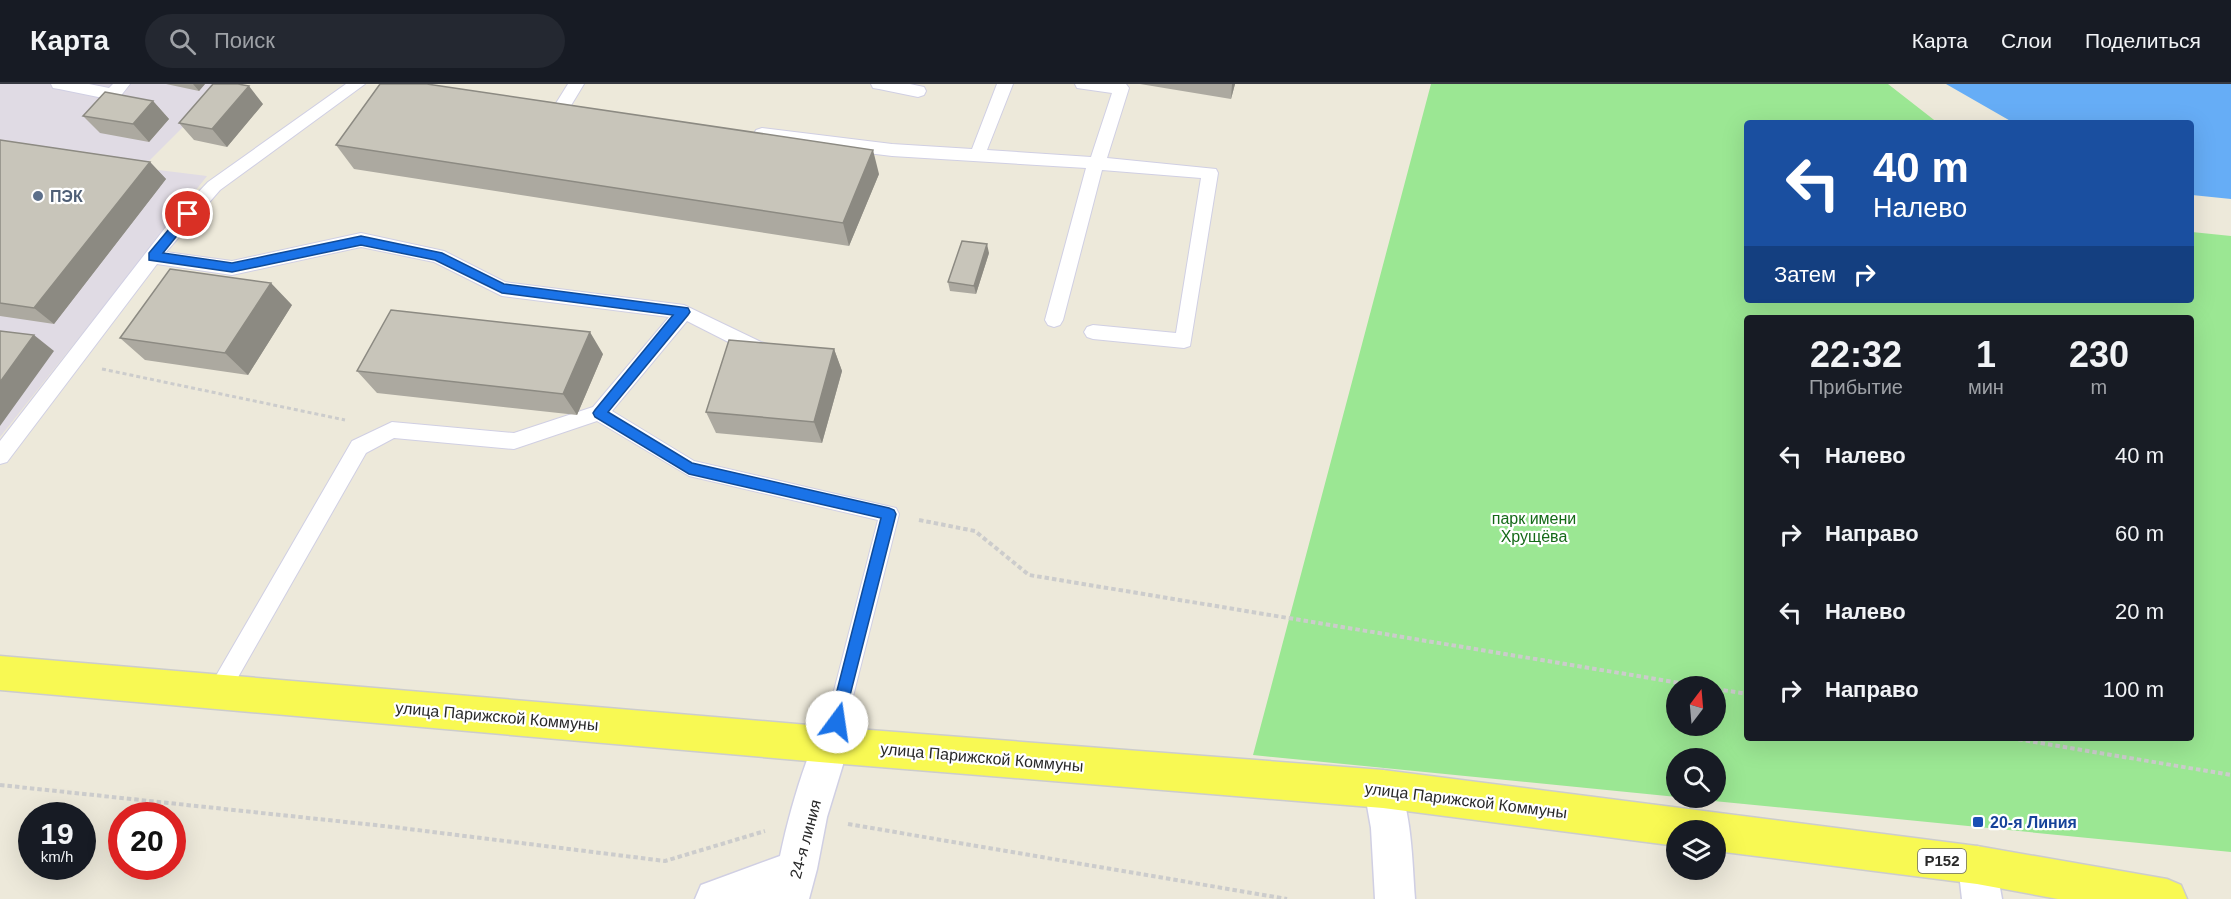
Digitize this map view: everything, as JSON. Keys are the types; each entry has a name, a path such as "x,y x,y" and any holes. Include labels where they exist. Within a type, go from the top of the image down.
{"main road":[{"name":"улица Парижской Коммуны","path":"0,673 831,745 1383,789 1666,825"},
{"name":"Р152","path":"1726,834 1979,882 2167,899"}],"street":[{"name":"24-я линия","path":"794,884 808,817 823,776 831,745"},
{"path":"1383,789 1390,828 1395,899"},
{"path":"715,899 794,884"}],"lane":[{"path":"59,84 113,94 122,84"},
{"path":"0,456 175,228 214,186 357,84"},
{"path":"561,108 576,84"},
{"path":"879,84 918,91"},
{"path":"976,156 1005,84"},
{"path":"1054,320 1096,163 1103,151 1121,88 1083,84"},
{"path":"750,132 892,150 1210,173 1184,341 1093,332"},
{"path":"153,256 232,267 361,240 438,256 502,289 684,312 758,349 781,350"},
{"path":"217,693 359,447 392,430 514,441 599,413 684,312"},
{"path":"599,413 689,468 889,514 831,745"}],"path":[{"path":"72,362 392,430"},
{"path":"889,514 975,531 1029,575 1666,681"},
{"path":"1726,691 1744,693"},
{"path":"2029,741 2231,775"},
{"path":"0,785 393,827 665,861 808,817 1287,899"}],"shaded area":[{"path":"0,84 226,84 142,168 207,176 0,437"}],"green space":[{"name":"парк имени Хрущёва","path":"1431,84 1888,84 1934,120 1744,120 1744,303 2194,303 2194,232 2231,236 2231,852 1726,802 1726,748 1666,748 1666,796 1253,755"}],"water":[{"path":"1946,84 2231,84 2231,199 2194,195 2194,120 2009,120"}],"building":[{"path":"213,84 249,86 212,129 179,123"},
{"path":"380,84 427,84 873,150 843,223 336,145"},
{"path":"105,92 153,101 133,124 83,116"},
{"path":"0,140 150,162 34,308 0,303"},
{"path":"962,241 987,244 974,286 948,282"},
{"path":"170,269 271,283 225,353 120,338"},
{"path":"391,310 590,332 563,394 357,371"},
{"path":"0,331 34,335 0,382"},
{"path":"729,340 834,349 814,422 706,412"}],"place":[{"name":"ПЭК","path":"38,196"},
{"name":"20-я Линия","path":"1978,822"}],"route":[{"path":"188,214 153,256 232,267 361,240 438,256 502,289 684,312 599,413 689,468 889,514 837,722"}]}
